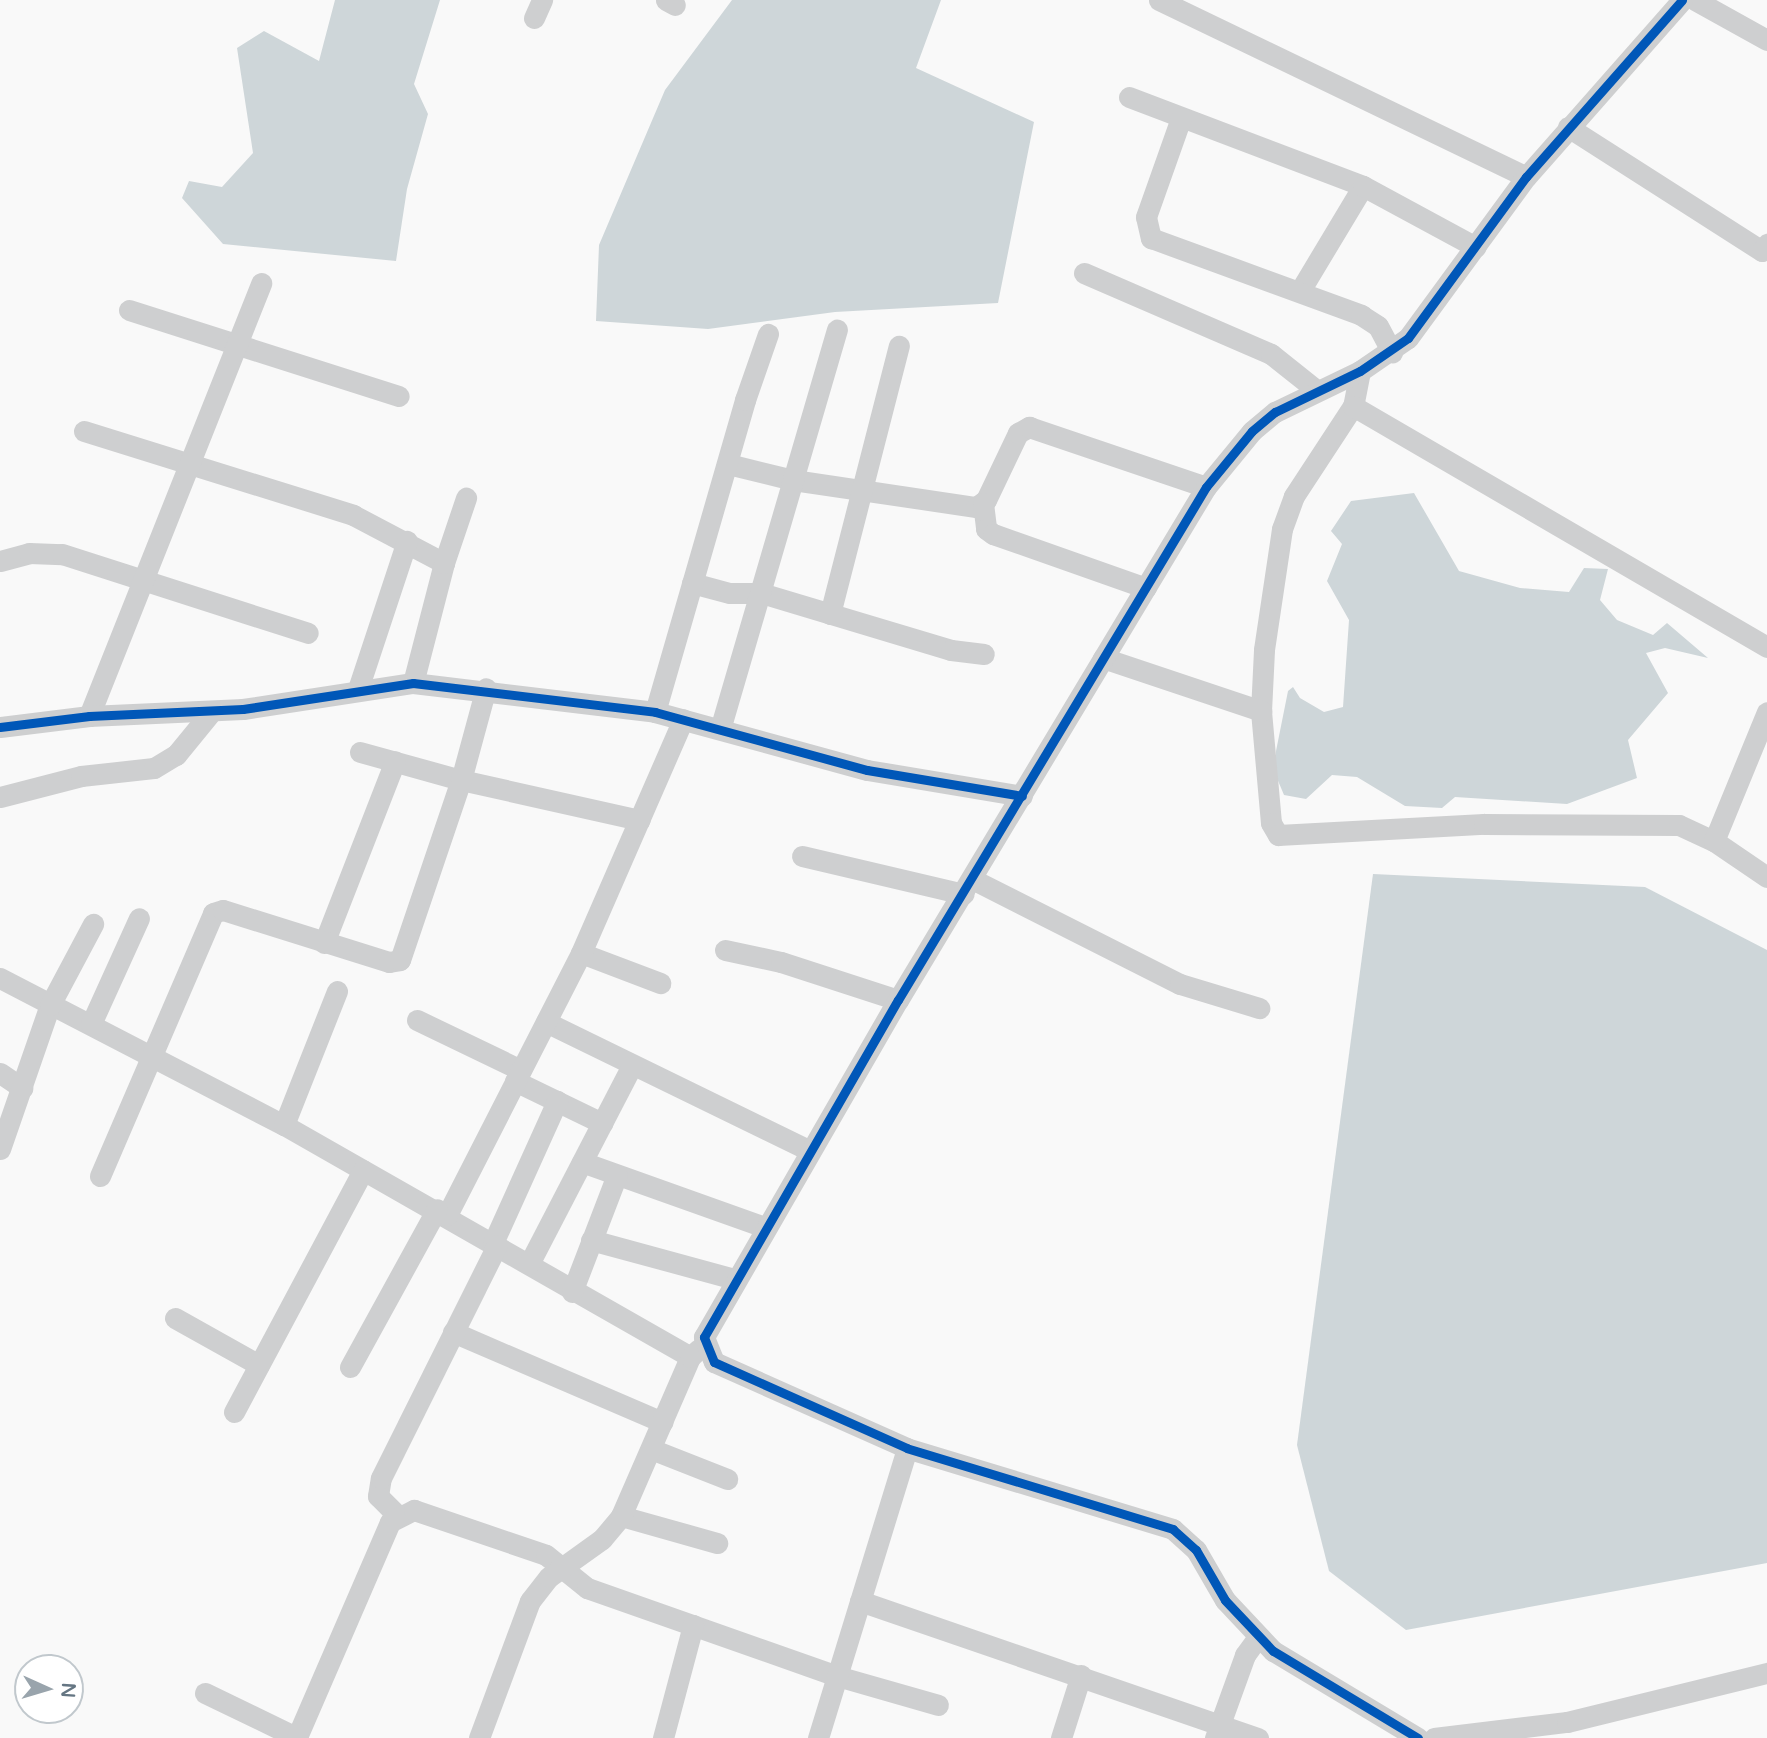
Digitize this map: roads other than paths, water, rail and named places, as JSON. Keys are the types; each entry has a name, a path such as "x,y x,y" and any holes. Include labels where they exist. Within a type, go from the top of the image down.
{"street":[{"path":"1159,0 1526,177"},
{"path":"480,1738 518,1626 541,1585 561,1566 602,1539 621,1516 706,1327 898,1000 1206,487 1251,431 1315,389 1360,371 1392,352 1408,338 1526,177 1682,0"},
{"path":"1695,0 1767,40"},
{"path":"1129,97 1363,186 1476,247"},
{"path":"1181,118 1146,217 1146,232 1158,242 1300,291 1378,326 1392,352"},
{"path":"1568,127 1762,251 1767,244"},
{"path":"1300,291 1363,186"},
{"path":"1084,273 1271,354 1315,389"},
{"path":"89,716 192,465 261,283"},
{"path":"129,310 399,396"},
{"path":"720,726 838,330"},
{"path":"655,712 768,334"},
{"path":"830,614 899,346"},
{"path":"1360,371 1353,406 1294,496 1282,529 1264,650 1261,711 1271,823 1278,835 1578,823 1679,825 1714,841 1767,877"},
{"path":"1353,406 1767,647"},
{"path":"1146,588 993,534 986,529 983,503 1018,433 1029,427 1206,487"},
{"path":"83,431 353,515 407,541 444,563"},
{"path":"728,464 793,480 966,506 983,503"},
{"path":"413,682 444,563 466,498"},
{"path":"358,689 407,541"},
{"path":"0,561 46,552 308,634"},
{"path":"692,583 730,593 761,593 951,650 984,654"},
{"path":"1104,658 1261,711"},
{"path":"0,727 89,716 212,711 413,682 486,688 655,712 720,726 867,769 1022,796"},
{"path":"100,1176 149,1055 213,913 223,910 389,962 400,960 461,780 486,688"},
{"path":"0,797 81,776 154,768 176,755 212,711"},
{"path":"1714,841 1767,712"},
{"path":"350,1367 442,1212 546,1022 581,953 683,719"},
{"path":"360,752 461,780 640,820"},
{"path":"324,943 395,761"},
{"path":"802,856 968,886 1180,984 1259,1008"},
{"path":"91,1024 139,918"},
{"path":"0,1149 50,1005 93,925"},
{"path":"725,950 781,962 898,1000"},
{"path":"581,953 660,984"},
{"path":"0,978 284,1125 442,1212 572,1292 697,1351 714,1362 907,1448 1173,1529 1196,1550 1225,1600 1258,1637 1297,1667 1418,1738"},
{"path":"284,1125 337,991"},
{"path":"417,1020 602,1124"},
{"path":"546,1022 810,1151"},
{"path":"529,1264 632,1065"},
{"path":"0,1073 22,1088"},
{"path":"557,1101 495,1244 378,1488 381,1503 397,1515 422,1511 537,1551 561,1566 587,1588 837,1676 938,1705"},
{"path":"582,1162 765,1227"},
{"path":"234,1412 363,1170"},
{"path":"572,1292 617,1175"},
{"path":"592,1240 734,1279"},
{"path":"175,1318 259,1365"},
{"path":"453,1332 662,1422"},
{"path":"818,1738 907,1448"},
{"path":"651,1449 727,1479"},
{"path":"205,1693 256,1729 298,1738 397,1515"},
{"path":"621,1516 717,1543"},
{"path":"860,1601 1081,1675 1218,1731 1258,1738"},
{"path":"663,1738 693,1625"},
{"path":"1218,1731 1245,1655 1258,1637"},
{"path":"1434,1738 1567,1722 1767,1673"},
{"path":"1061,1738 1081,1675"}]}
